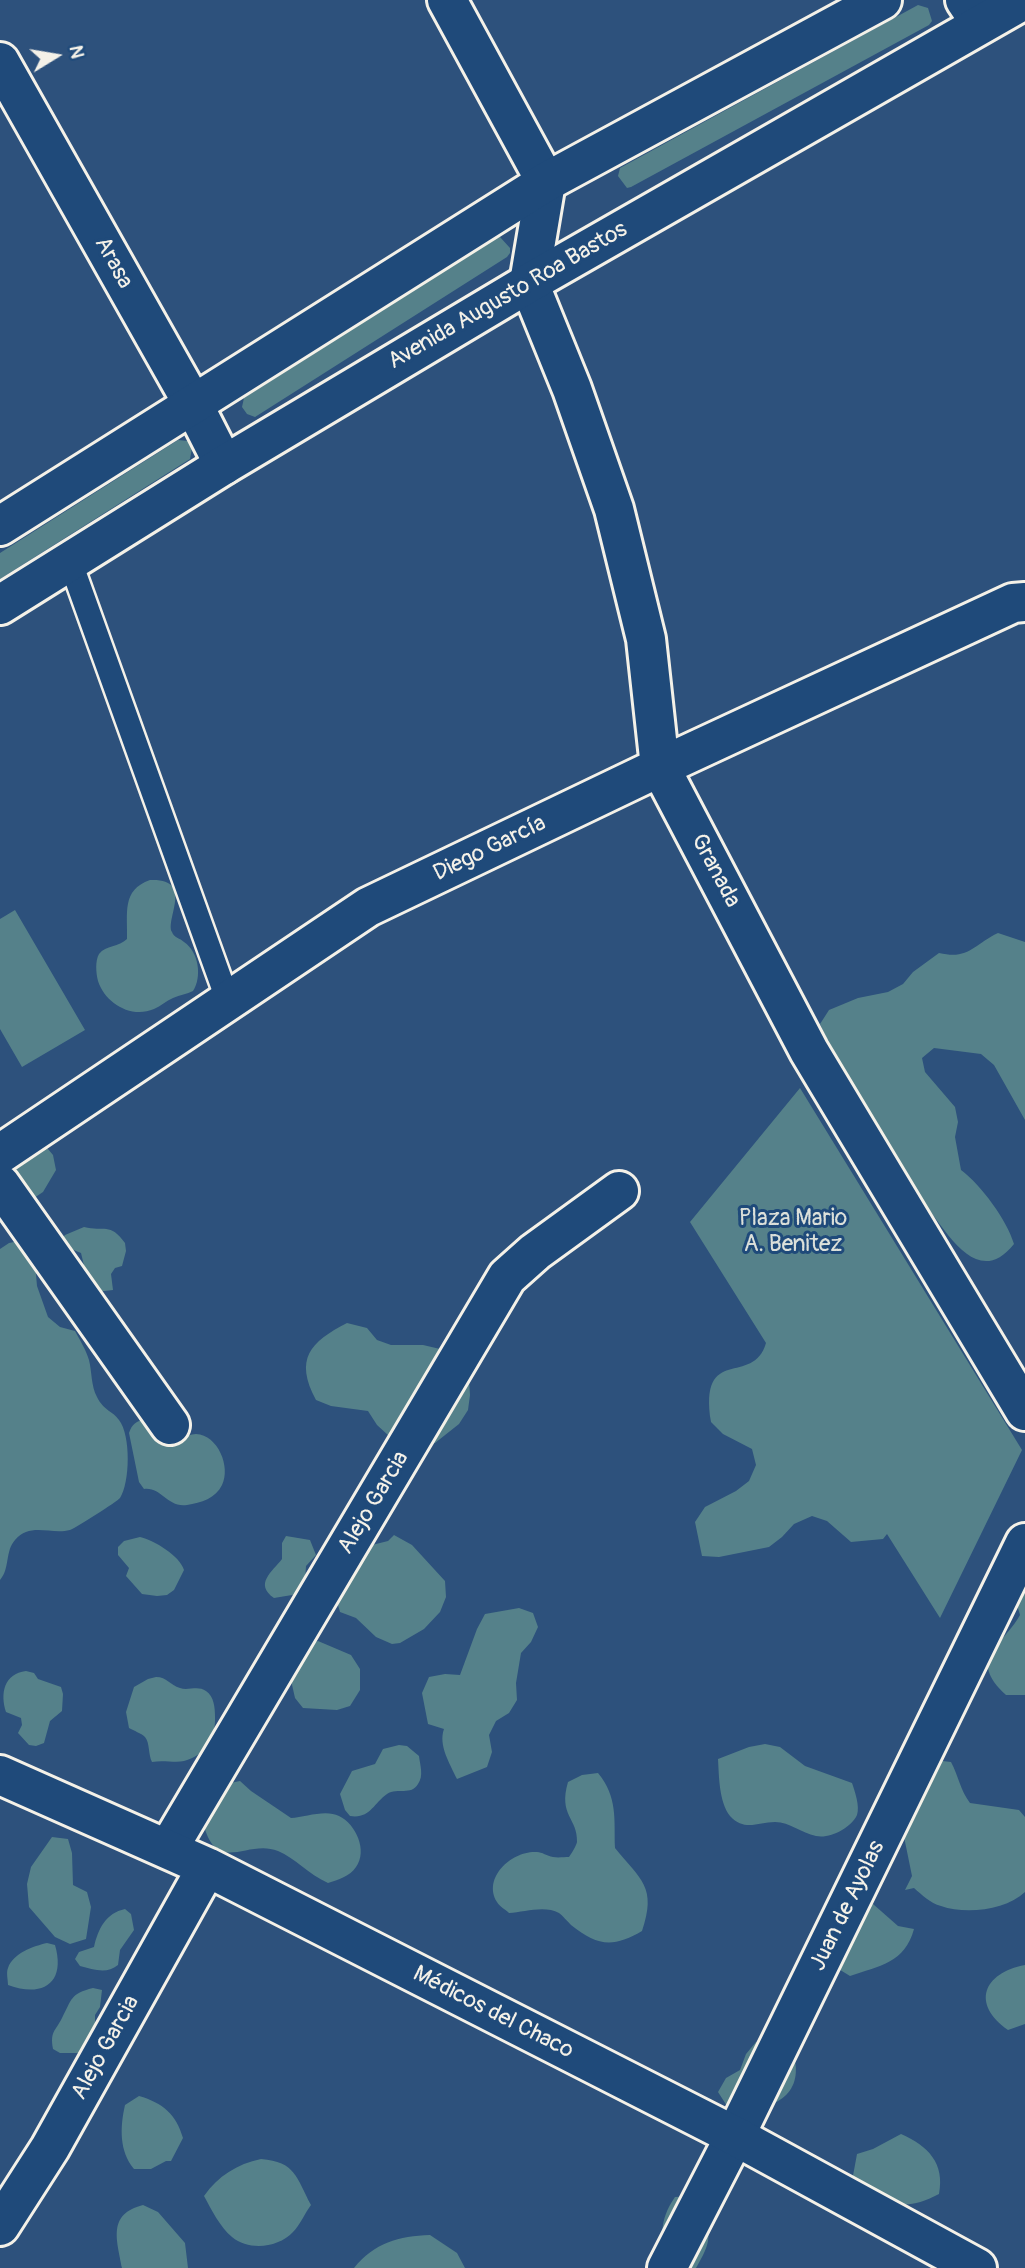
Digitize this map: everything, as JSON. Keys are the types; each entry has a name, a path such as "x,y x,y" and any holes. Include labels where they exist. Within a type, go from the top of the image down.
{"street":[{"path":"447,0 546,182 528,283"},
{"path":"0,526 546,182 882,0"},
{"name":"Avenida Augusto Roa Bastos","path":"0,605 224,465 973,12 1024,0"},
{"name":"Arasa","path":"0,62 193,404 224,465"},
{"name":"Granada","path":"528,283 572,389 614,509 646,639 660,767 810,1051 1025,1410"},
{"name":"Diego García","path":"0,1154 368,908 660,767 1019,602"},
{"path":"0,1184 170,1424"},
{"name":"Alejo Garcia","path":"168,1849 507,1277 535,1252 619,1191"},
{"name":"Juan de Ayolas","path":"667,2268 735,2136 1025,1543"},
{"name":"Médicos del Chaco","path":"0,1775 207,1867 735,2136 977,2268"},
{"name":"Alejo Garcia","path":"0,2226 50,2148 207,1867"}],"lane":[{"path":"70,561 228,1001"}],"green space":[{"path":"918,5 928,8 932,21 929,25 631,187 627,188 618,176 620,168"},
{"path":"500,237 510,248 507,257 255,417 247,414 242,407 244,398"},
{"path":"178,440 188,441 192,448 190,459 0,579 0,553"},
{"path":"150,880 164,881 171,885 175,892 172,932 193,952 198,979 193,991 154,1009 137,1012 120,1007 106,996 98,981 96,964 102,951 127,939 130,896 141,884"},
{"path":"15,910 85,1030 22,1067 0,1029 0,919"},
{"path":"998,933 1025,942 1025,1120 994,1065 981,1054 934,1048 922,1058 925,1072 955,1107 958,1122 955,1137 961,1170 992,1204 1006,1224 1014,1244 999,1257 986,1261 972,1257 960,1248 918,1196 848,1081 820,1024 829,1010 858,998 888,992 903,984 913,972 939,953 964,953"},
{"name":"Plaza Mario A. Benitez","path":"800,1088 1022,1450 940,1618 887,1534 883,1539 851,1542 827,1521 812,1516 794,1524 769,1547 719,1557 702,1556 695,1522 705,1507 749,1481 756,1465 752,1449 723,1434 711,1422 709,1398 713,1383 720,1374 750,1363 759,1356 766,1343 690,1222"},
{"path":"43,1143 53,1155 56,1170 43,1192 31,1200 9,1173 16,1158"},
{"path":"84,1227 111,1230 125,1243 122,1266 115,1268 111,1274 113,1290 96,1292 87,1278 81,1253 66,1247 60,1241 65,1235"},
{"path":"24,1240 34,1252 37,1286 48,1317 60,1327 75,1331 89,1360 97,1397 123,1427 127,1447 127,1471 120,1498 79,1525 63,1531 34,1530 15,1540 0,1580 0,1249 9,1243"},
{"path":"347,1323 367,1328 377,1340 391,1345 423,1345 453,1352 465,1365 469,1380 468,1410 459,1424 435,1443 421,1448 389,1436 377,1425 368,1411 331,1406 316,1400 306,1373 309,1353 323,1337"},
{"path":"146,1419 176,1436 196,1434 211,1440 221,1453 225,1470 222,1485 212,1497 180,1505 156,1491 144,1489 139,1482 129,1433 135,1423"},
{"path":"394,1535 412,1545 445,1581 446,1597 440,1612 424,1629 400,1643 392,1644 376,1637 356,1618 340,1612 335,1595 364,1547 388,1541"},
{"path":"286,1536 310,1540 316,1555 306,1566 305,1581 298,1594 274,1598 265,1588 265,1583 282,1559 282,1543"},
{"path":"140,1537 166,1549 182,1565 184,1570 174,1590 167,1595 142,1594 126,1576 129,1568 118,1555 118,1547 124,1541"},
{"path":"1025,1567 1025,1695 1006,1695 994,1682 988,1662 1020,1615 1015,1598"},
{"path":"519,1608 533,1613 538,1627 531,1642 521,1653 516,1683 517,1700 509,1713 496,1721 489,1735 492,1752 487,1767 457,1779 444,1748 444,1729 428,1724 422,1693 429,1677 460,1675 485,1614"},
{"path":"318,1641 351,1655 360,1669 360,1690 350,1706 337,1710 303,1708 295,1698 288,1667 310,1644"},
{"path":"26,1671 34,1673 38,1679 61,1687 63,1694 62,1711 50,1721 44,1743 36,1746 29,1745 18,1733 22,1725 21,1718 6,1712 4,1705 4,1691 8,1680"},
{"path":"156,1677 180,1688 203,1689 212,1699 215,1709 214,1731 204,1750 192,1758 181,1762 152,1762 145,1737 129,1728 126,1712 134,1687"},
{"path":"765,1744 780,1747 805,1766 852,1783 858,1807 854,1820 840,1832 822,1836 811,1835 780,1822 741,1824 730,1816 720,1789 718,1759"},
{"path":"407,1746 419,1756 421,1774 418,1784 412,1790 387,1794 367,1813 350,1816 340,1794 352,1771 375,1764 383,1749"},
{"path":"934,1760 951,1762 970,1803 1019,1810 1025,1817 1025,1892 1017,1898 997,1907 962,1910 937,1905 914,1888 905,1890 912,1876 902,1827"},
{"path":"598,1773 612,1800 615,1848 644,1885 648,1904 642,1931 614,1942 597,1941 589,1937 553,1911 541,1909 509,1913 498,1903 493,1893 494,1883 502,1867 519,1855 537,1852 553,1857 569,1857 577,1842 575,1827 565,1802 568,1782 582,1775"},
{"path":"240,1781 291,1818 328,1813 345,1820 355,1831 360,1846 361,1853 356,1867 340,1879 328,1883 278,1851 266,1848 224,1852 216,1848 209,1839 203,1822 225,1784"},
{"path":"52,1837 68,1839 72,1853 73,1885 87,1892 91,1907 86,1939 70,1944 55,1937 29,1907 27,1884 31,1867"},
{"path":"873,1904 898,1926 914,1929 904,1949 890,1962 850,1976 837,1968 859,1911"},
{"path":"125,1909 131,1914 134,1930 120,1950 118,1965 104,1971 80,1966 75,1959 79,1952 94,1947 108,1918"},
{"path":"47,1943 55,1945 58,1958 54,1978 49,1984 32,1990 8,1985 7,1970 14,1958 30,1948"},
{"path":"1025,1965 1025,2024 1008,2030 989,2010 987,1991 991,1982 999,1975"},
{"path":"93,1988 102,1990 100,2007 95,2015 95,2031 84,2053 60,2053 53,2049 54,2032 70,2002 76,1995"},
{"path":"788,2040 795,2058 796,2074 785,2096 760,2107 727,2106 718,2092 726,2078 740,2070 746,2054 756,2042"},
{"path":"139,2096 162,2106 177,2122 183,2138 171,2161 151,2169 134,2169 123,2147 122,2122 125,2105"},
{"path":"901,2134 926,2150 937,2165 939,2173 939,2194 914,2204 894,2203 852,2181 857,2154"},
{"path":"261,2159 288,2167 298,2179 311,2205 296,2229 287,2237 272,2244 255,2246 232,2237 216,2218 204,2196 215,2182 229,2172"},
{"path":"692,2196 705,2207 709,2232 705,2251 696,2268 664,2268 662,2231 666,2214 675,2197"},
{"path":"143,2205 158,2212 185,2243 188,2268 122,2268 117,2238 119,2222 132,2209"},
{"path":"430,2235 457,2253 465,2268 354,2268 370,2252 388,2242"}]}
